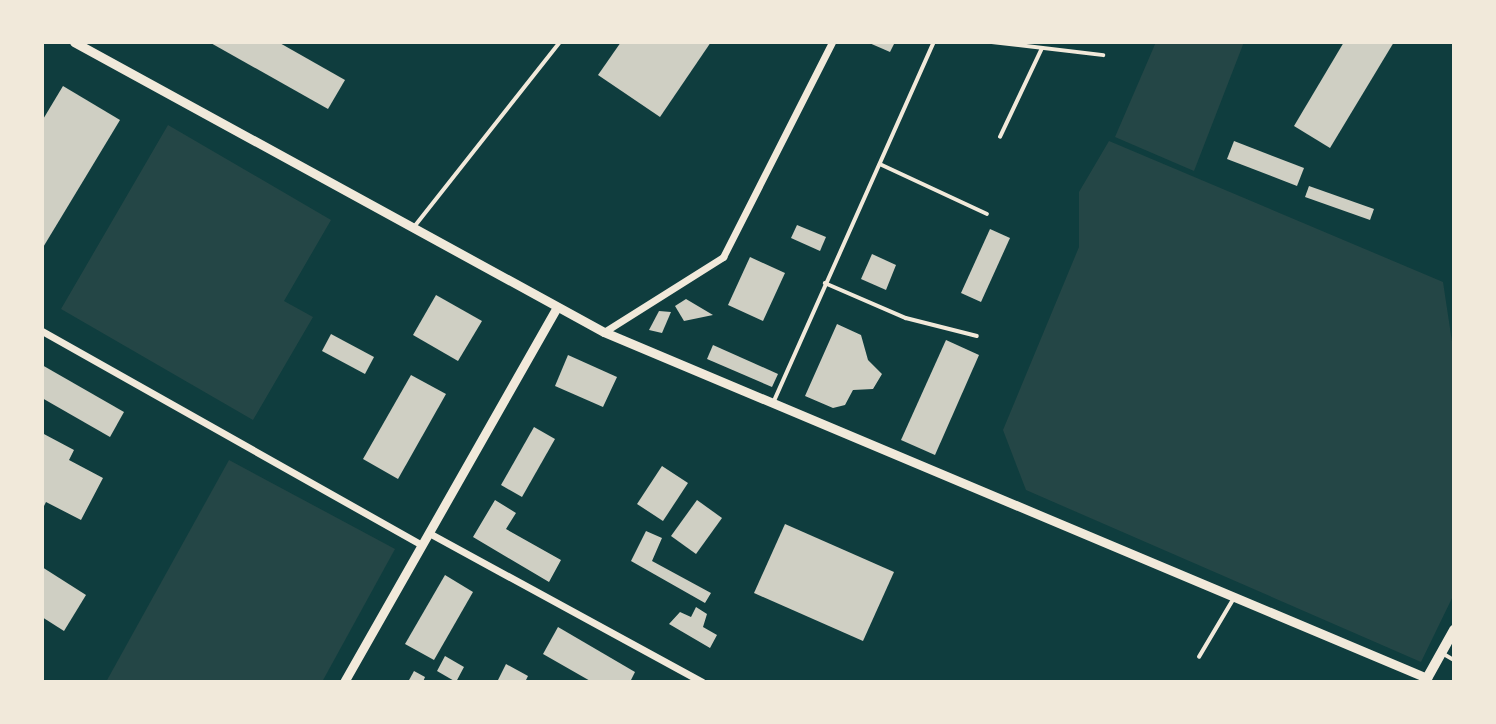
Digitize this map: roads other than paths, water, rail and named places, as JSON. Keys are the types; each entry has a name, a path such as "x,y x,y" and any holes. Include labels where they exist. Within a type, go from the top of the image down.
{"main road":[{"path":"1426,680 1454,630"}],"street":[{"path":"74,42 604,332 771,406 1426,680"},
{"path":"604,332 723,257 832,42"},
{"path":"344,682 557,307"},
{"path":"42,331 422,545"},
{"path":"429,533 702,682"}],"lane":[{"path":"414,228 560,42"},
{"path":"771,406 934,42"},
{"path":"992,42 1102,55"},
{"path":"1000,137 1042,48"},
{"path":"880,164 987,214"},
{"path":"825,283 906,318 977,336"},
{"path":"1199,657 1234,598"},
{"path":"1441,653 1454,660"}]}
